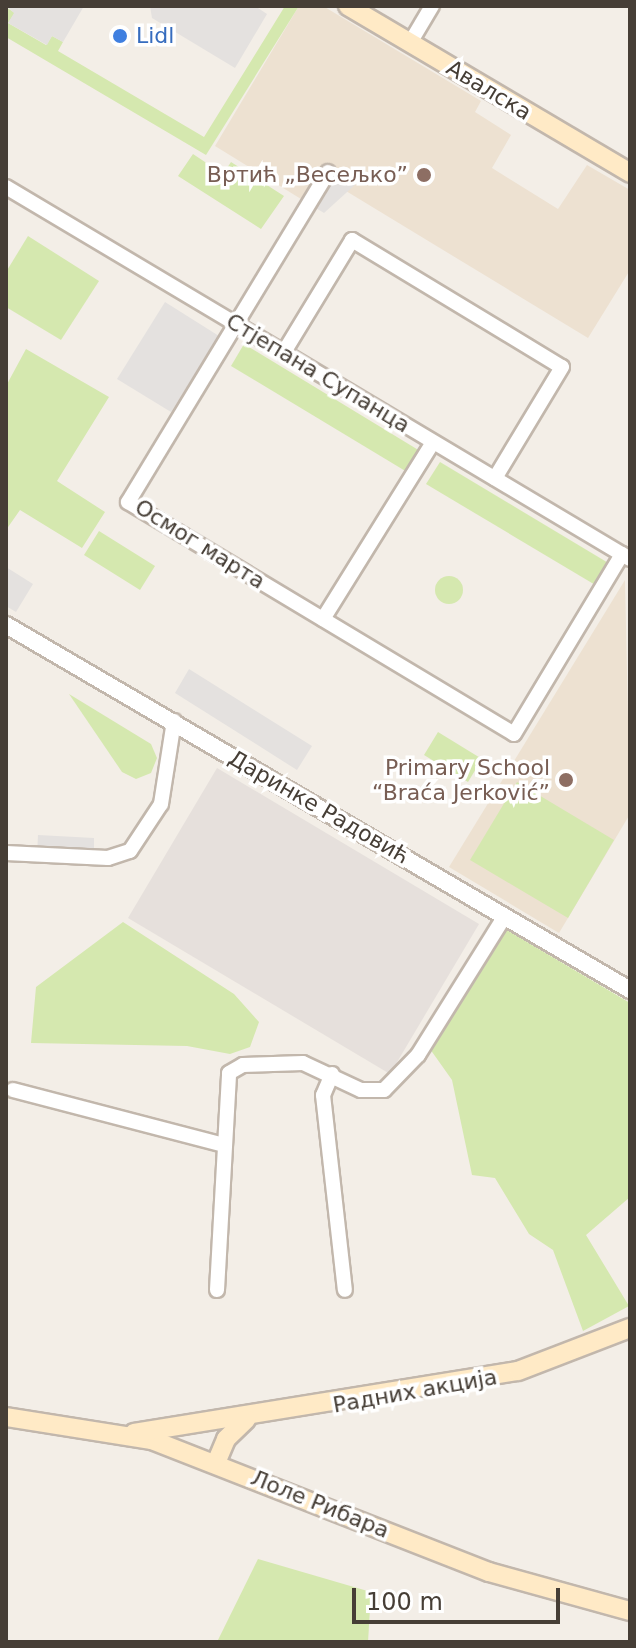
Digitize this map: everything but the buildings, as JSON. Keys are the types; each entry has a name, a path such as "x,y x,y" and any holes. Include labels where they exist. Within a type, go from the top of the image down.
{"main road":[{"name":"Авалска","path":"348,6 630,173"},
{"name":"Радних акција","path":"127,1434 246,1420 518,1371 630,1328"},
{"name":"Лоле Рибара","path":"6,1417 127,1434 216,1463 501,1576 630,1611"},
{"path":"216,1463 226,1439 246,1420"}],"street":[{"path":"410,43 432,6"},
{"path":"237,324 328,172"},
{"name":"Стјепана Супанца","path":"6,187 626,556"},
{"path":"284,352 352,240 562,367 495,478"},
{"name":"Осмог марта","path":"237,324 128,502 514,734 626,556"},
{"path":"323,619 433,442"},
{"name":"Даринке Радовић","path":"6,625 630,990"},
{"path":"6,853 123,854 158,812 158,787 170,773 174,721"},
{"path":"217,1290 224,1145 233,1069 295,1063 332,1074 369,1092 398,1080 505,916"},
{"path":"332,1074 323,1095 345,1290"},
{"path":"13,1090 224,1145"}],"shaded area":[{"path":"6,6 84,6 63,42 52,36 47,45 8,23 14,13"},
{"path":"150,6 255,6 267,14 235,68 152,18"},
{"name":"Вртић „Весељко”","path":"299,6 323,6 481,101 475,112 511,135 492,168 558,209 587,165 630,190 630,270 588,338 346,191 356,184 324,164 301,199 215,146"},
{"path":"324,164 357,183 324,213 301,199"},
{"path":"165,302 219,336 171,412 117,379"},
{"path":"6,567 33,584 16,612 6,606"},
{"name":"Primary School “Braća Jerković”","path":"625,580 630,814 559,933 449,867"},
{"path":"189,669 312,746 297,770 175,693"},
{"path":"217,768 479,924 390,1074 128,918"},
{"path":"38,835 94,838 94,858 37,855"}],"green space":[{"path":"285,6 299,6 206,155 6,37 6,7 15,13 8,23 46,45 52,36 63,42 58,51 204,137"},
{"path":"193,154 223,174 231,162 284,196 261,229 178,176"},
{"path":"28,236 99,281 61,340 6,307 6,272"},
{"path":"244,344 420,451 407,472 231,366"},
{"path":"26,349 109,397 57,481 105,512 82,548 20,510 6,530 6,386"},
{"path":"440,462 610,564 597,586 426,484"},
{"path":"99,531 155,566 140,590 84,555"},
{"path":"449,576 459,580 463,590 459,600 449,604 439,600 435,590 439,580"},
{"path":"69,694 151,744 157,758 151,773 136,779 122,772"},
{"path":"438,732 482,759 468,782 424,755"},
{"path":"517,782 614,840 568,918 470,860"},
{"path":"123,922 234,994 259,1022 250,1047 230,1054 187,1046 31,1043 36,987"},
{"path":"505,929 630,1003 630,1197 586,1235 629,1306 583,1331 553,1250 529,1234 495,1178 472,1175 452,1080 430,1049"},
{"path":"258,1559 371,1592 368,1642 217,1642"}],"place":[{"name":"Lidl","path":"120,36"},
{"name":"Вртић „Весељко”","path":"424,175"},
{"name":"Primary School “Braća Jerković”","path":"566,780"}]}
